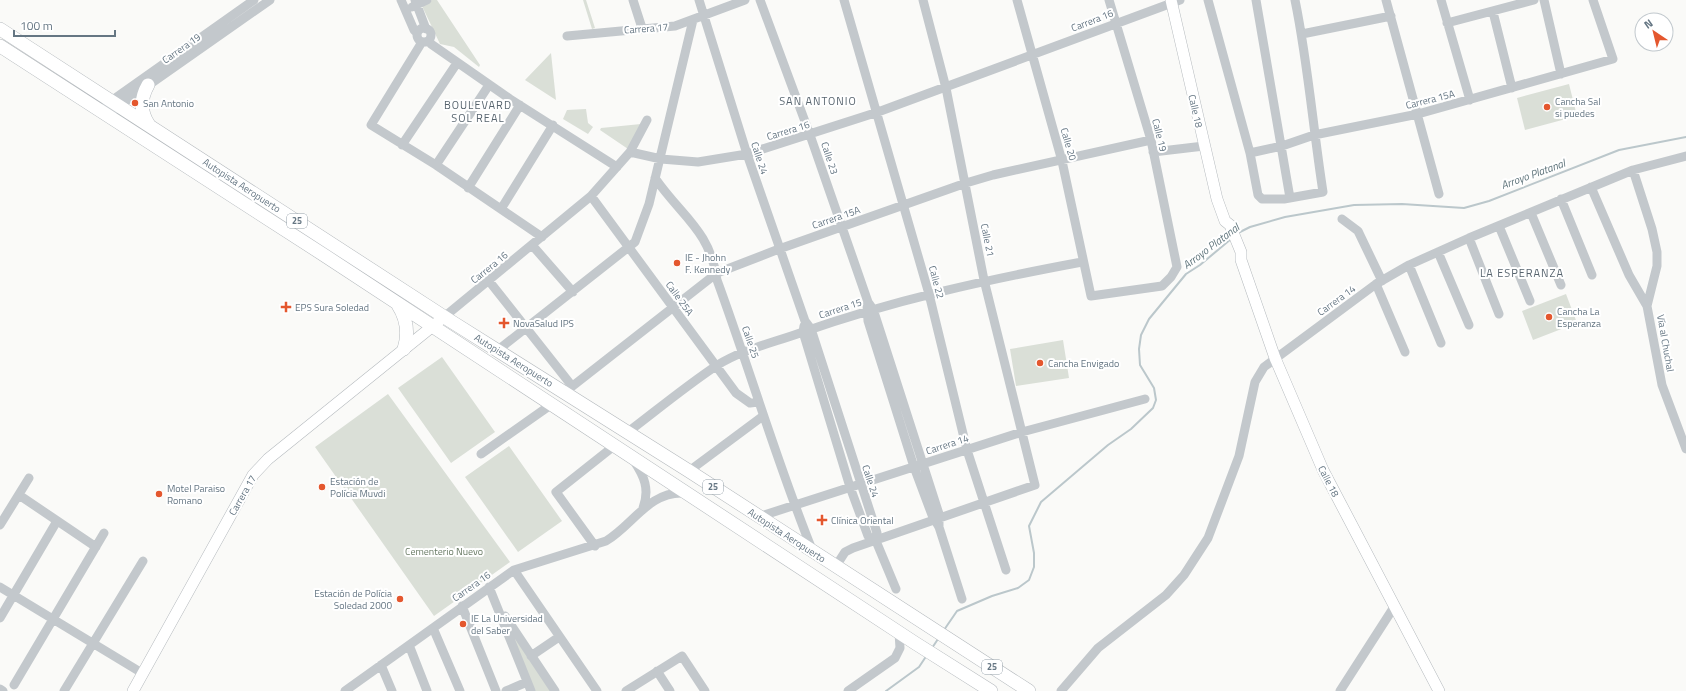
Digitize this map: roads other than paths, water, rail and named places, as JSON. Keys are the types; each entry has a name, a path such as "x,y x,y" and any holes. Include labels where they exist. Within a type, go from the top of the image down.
{"highway":[{"name":"Autopista Aeropuerto","path":"0,29 444,317 498,350 569,389 628,432 1029,691"},
{"name":"Autopista Aeropuerto","path":"0,46 552,404 684,493 899,633 992,691"},
{"path":"148,85 143,96 142,104 143,114 149,125"},
{"path":"398,305 404,315 407,326 407,338 404,349"}],"main road":[{"name":"Calle 18","path":"1174,1 1216,199 1234,245 1241,252 1241,260 1275,358 1323,470 1439,691"},
{"name":"Carrera 17","path":"133,691 253,475 268,459 444,317"}],"street":[{"name":"Carrera 19","path":"102,112 254,0"},
{"name":"Carrera 19","path":"115,103 148,85 270,0"},
{"path":"401,0 414,30 417,33 417,38 431,44 489,85 617,167"},
{"path":"406,10 416,2 427,0"},
{"path":"633,0 642,28"},
{"name":"Calle 24","path":"699,0 747,154 805,321 807,330 850,487 868,536 876,541 877,533 807,330"},
{"name":"Carrera 17","path":"567,36 642,28 668,27 692,20 745,0"},
{"name":"Calle 23","path":"760,0 810,135 869,307 962,600"},
{"name":"Calle 22","path":"844,0 878,112 929,294 967,450 1006,570"},
{"name":"Calle 21","path":"922,0 946,88 984,280 1036,483 1034,487 984,503"},
{"name":"Calle 20","path":"1017,0 1031,55 1062,161 1082,262 1091,296"},
{"name":"Calle 19","path":"1091,296 1162,286 1171,277 1177,267 1151,140 1109,0"},
{"path":"1208,0 1250,153 1258,195 1262,199 1290,198 1324,192 1314,135 1302,34 1295,0"},
{"path":"1256,0 1290,198"},
{"path":"1386,0 1439,194"},
{"path":"1441,0 1470,100"},
{"path":"1447,23 1534,0"},
{"path":"1544,0 1561,74"},
{"name":"Carrera 15A","path":"1250,153 1282,146 1314,135 1418,114 1613,59 1593,0"},
{"name":"Carrera 16","path":"444,317 542,238 591,196 630,152 661,159 705,162 747,154 810,135 946,88 1174,1"},
{"path":"416,2 426,29 430,34 371,124 402,145 436,165 542,238"},
{"path":"1493,12 1512,88"},
{"path":"1302,34 1391,16"},
{"path":"498,350 630,247 640,230 661,159 692,20"},
{"path":"417,33 422,29 426,29"},
{"path":"402,145 457,63"},
{"path":"436,165 489,85"},
{"path":"468,188 520,105"},
{"path":"630,152 647,120"},
{"path":"501,209 552,125"},
{"name":"Carrera 15A","path":"569,389 717,273 779,248 966,183 1151,140"},
{"path":"1153,152 1204,146"},
{"name":"Carrera 14","path":"1061,691 1098,648 1166,595 1184,575 1208,538 1238,456 1257,377 1264,367 1379,283 1409,265 1469,238 1633,170 1686,156"},
{"name":"Vía al Chuchal","path":"1633,170 1652,229 1657,252 1657,266 1647,306 1662,385 1686,448"},
{"name":"Calle 25","path":"655,178 667,195 695,225 713,256 717,280 743,353 758,402 813,552"},
{"path":"1591,187 1629,275 1647,306"},
{"name":"Calle 25A","path":"591,196 736,393 750,403 758,402"},
{"path":"1561,199 1592,274"},
{"path":"1532,213 1561,285"},
{"path":"1342,219 1358,231 1405,352"},
{"path":"1499,226 1530,301"},
{"path":"1469,238 1499,314"},
{"path":"532,245 573,292"},
{"path":"1438,252 1469,325"},
{"name":"Carrera 15","path":"628,432 716,366 743,353 869,307 984,280 1082,262"},
{"path":"1409,265 1441,343"},
{"path":"489,281 526,328 569,389"},
{"name":"Carrera 14","path":"758,517 1022,432 1145,399"},
{"path":"481,454 552,404"},
{"path":"690,471 763,416"},
{"path":"595,546 556,493 614,446"},
{"path":"633,459 644,476 646,486 646,497 642,512"},
{"path":"0,525 29,478"},
{"name":"Carrera 16","path":"345,691 514,570 595,546 617,534 650,503 660,497 672,493 684,493"},
{"path":"19,495 96,547"},
{"path":"836,566 845,552 938,522 984,503"},
{"path":"0,618 57,521"},
{"path":"792,537 799,533 803,527"},
{"path":"14,685 104,533"},
{"path":"876,541 896,589"},
{"path":"64,691 143,561"},
{"path":"514,570 597,691"},
{"path":"0,587 142,673"},
{"path":"489,587 531,691"},
{"path":"495,600 555,691"},
{"path":"462,606 496,691"},
{"path":"1340,691 1394,607"},
{"path":"433,628 460,691"},
{"path":"848,691 895,658 900,648 899,633"},
{"path":"531,656 559,637"},
{"path":"409,645 427,691"},
{"path":"629,690 682,656 705,691"},
{"path":"381,665 392,691"},
{"path":"657,671 670,691"},
{"path":"506,691 527,682"}],"waterway":[{"name":"Arroyo Platanal","path":"1238,233 1250,227 1285,217 1354,205 1402,204 1464,208 1489,201 1619,150 1686,137"},
{"name":"Arroyo Platanal","path":"944,630 957,611 992,596 1018,588 1029,580 1034,567 1034,553 1029,526 1041,502 1108,445 1131,429 1153,408 1156,400 1154,388 1140,365 1139,349 1141,335 1149,319 1186,274 1200,265 1231,239"},
{"name":"Arroyo Platanal","path":"932,648 938,639"},
{"path":"886,691 919,667 927,655"}],"place":[{"name":"San Antonio","path":"135,103"},
{"name":"Cancha Sal si puedes","path":"1547,107"},
{"name":"IE - Jhohn F. Kennedy","path":"677,263"},
{"name":"EPS Sura Soledad","path":"286,307"},
{"name":"Cancha La Esperanza","path":"1549,317"},
{"name":"NovaSalud IPS","path":"504,323"},
{"name":"Cancha Envigado","path":"1040,363"},
{"name":"Estación de Polícia Muvdi","path":"322,487"},
{"name":"Motel Paraiso Romano","path":"159,494"},
{"name":"Clínica Oriental","path":"822,520"},
{"name":"Estación de Polícia Soledad 2000","path":"400,599"},
{"name":"IE La Universidad del Saber","path":"463,624"}],"district":[{"name":"SAN ANTONIO","path":"818,101"},
{"name":"BOULEVARD SOL REAL","path":"478,111"},
{"name":"LA ESPERANZA","path":"1522,273"}],"park label":[{"name":"Cementerio Nuevo","path":"444,551"}]}
